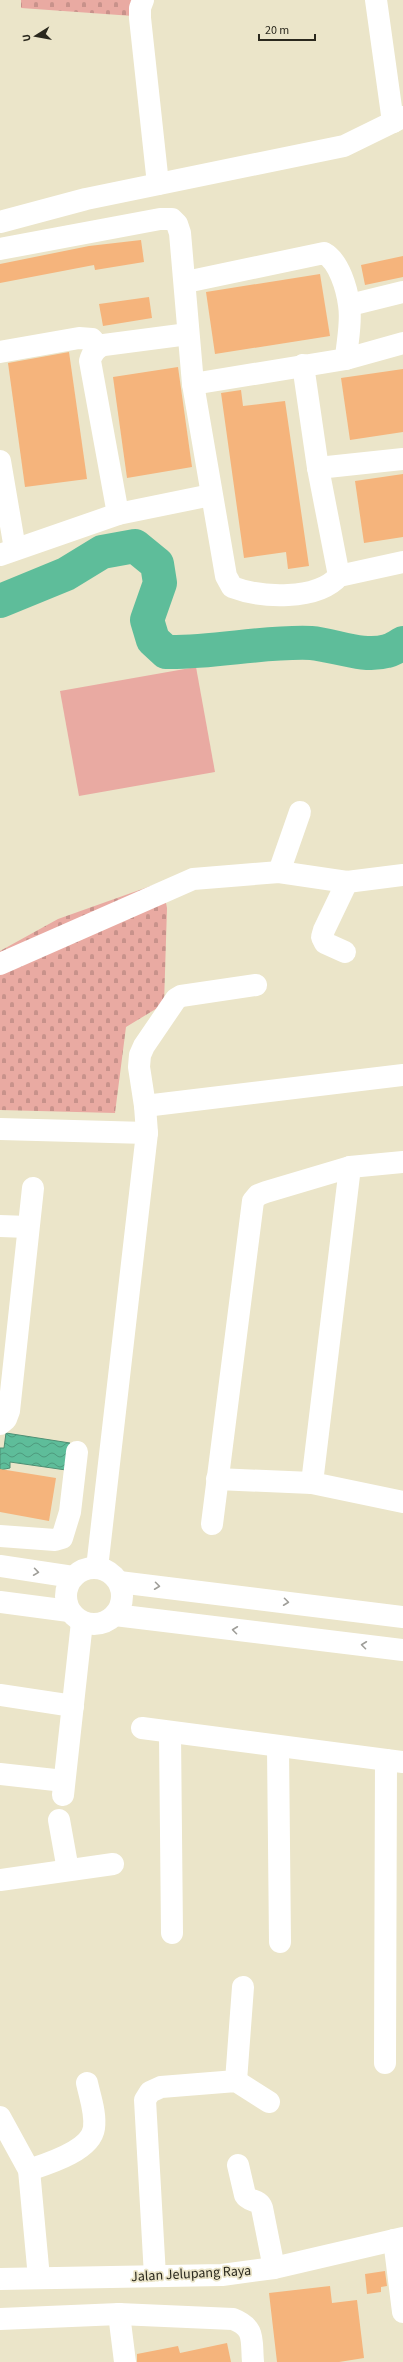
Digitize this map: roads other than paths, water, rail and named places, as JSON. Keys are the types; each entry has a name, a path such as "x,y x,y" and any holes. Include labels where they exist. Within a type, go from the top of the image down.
{"street":[{"path":"143,0 140,8 140,18 158,184"},
{"path":"0,222 86,199 344,146 398,120 376,0"},
{"path":"0,249 160,220 172,220 177,224 180,233 186,282 188,334 193,384 211,495 226,576 232,586 262,594 303,594 324,589 332,584 339,576 403,562"},
{"path":"186,282 324,253 337,265 350,305 346,359"},
{"path":"350,305 403,292"},
{"path":"118,514 90,361 99,347 188,334"},
{"path":"0,352 79,338 92,339 99,347"},
{"path":"193,384 346,359 403,343"},
{"path":"303,365 318,468 339,576"},
{"path":"318,468 403,459"},
{"path":"0,461 8,552 118,514 211,495"},
{"path":"279,872 300,812"},
{"path":"0,964 193,879 279,872 347,882 403,875"},
{"path":"345,952 325,943 322,937 347,882"},
{"path":"97,1568 147,1133 145,1106 139,1067 140,1055 144,1046 176,999 185,995 256,985"},
{"path":"145,1106 403,1075"},
{"path":"0,1129 147,1133"},
{"path":"212,1524 253,1201 258,1195 266,1192 350,1167 403,1162"},
{"path":"312,1483 350,1167"},
{"path":"0,1424 6,1419 9,1411 33,1188"},
{"path":"0,1226 28,1227"},
{"path":"0,1536 55,1540 62,1538 70,1512 76,1452"},
{"path":"218,1479 312,1483 403,1502"},
{"path":"0,1566 73,1577"},
{"path":"0,1602 76,1616 100,1624 115,1615 122,1599 118,1582 105,1570 97,1568 80,1572 73,1577 66,1593 76,1616 73,1706 64,1788 0,1774"},
{"path":"118,1582 403,1616"},
{"path":"115,1615 403,1650"},
{"path":"0,1695 73,1706"},
{"path":"142,1728 170,1734 394,1761 385,2063"},
{"path":"170,1734 172,1933"},
{"path":"278,1747 280,1942"},
{"path":"59,1820 68,1870"},
{"path":"0,1880 113,1864"},
{"path":"236,2081 243,1987"},
{"path":"155,2276 145,2100 150,2092 161,2087 236,2081 269,2102"},
{"path":"29,2170 75,2151 86,2142 94,2130 94,2116 87,2083"},
{"path":"0,2117 29,2170 39,2278"},
{"path":"238,2165 245,2195 248,2199 258,2202 262,2208 274,2268"},
{"path":"399,2239 402,2300"},
{"name":"Jalan Jelupang Raya","path":"0,2279 222,2275 274,2268 399,2239"},
{"path":"0,2319 119,2314 232,2319 247,2326 250,2331 253,2362"},
{"path":"119,2314 125,2362"}],"water":[{"path":"6,1433 70,1443 66,1470 10,1462 10,1468 0,1470 0,1448 4,1448"}],"waterway":[{"path":"0,601 66,574 102,552 135,546 157,564 160,583 147,620 153,640 166,652 203,651 257,645 311,643 359,652 378,653 391,650 403,643"}]}
